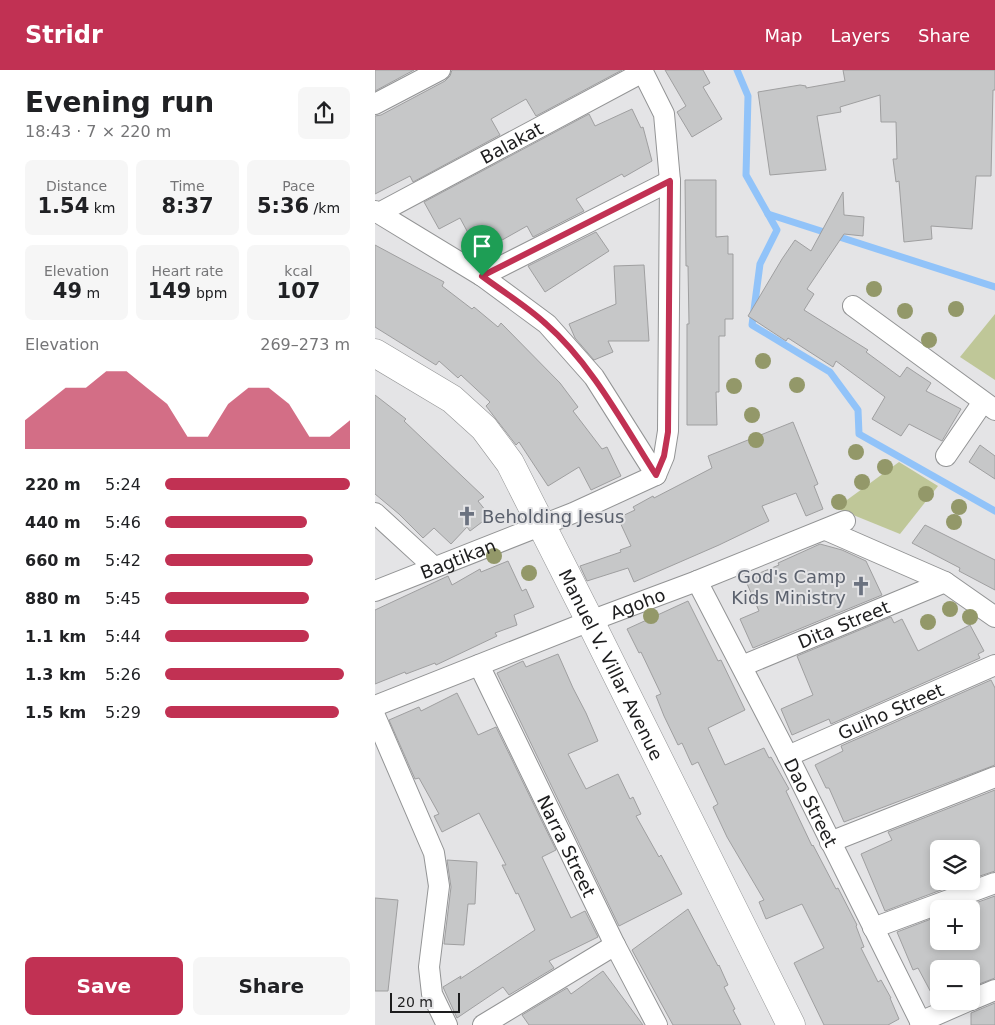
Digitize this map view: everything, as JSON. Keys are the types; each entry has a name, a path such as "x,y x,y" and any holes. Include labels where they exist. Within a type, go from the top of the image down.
{"street":[{"path":"375,104 440,70"},
{"path":"643,71 664,114 670,181 668,432 664,456 656,475"},
{"name":"Balakat","path":"377,212 643,71"},
{"path":"482,276 670,181"},
{"path":"377,212 482,276 547,324 593,377 656,475"},
{"path":"853,306 989,406 946,456"},
{"name":"Manuel V. Villar Avenue","path":"375,353 451,399 484,428 509,463 542,525 791,1025"},
{"name":"Bagtikan","path":"375,591 573,513 656,475"},
{"path":"375,513 434,567"},
{"name":"Agoho","path":"375,706 697,581 845,521"},
{"path":"826,530 945,582 995,617"},
{"name":"Dao Street","path":"697,581 788,756 921,1023"},
{"name":"Dita Street","path":"742,666 945,582"},
{"name":"Narra Street","path":"479,665 615,945 657,1025"},
{"name":"Guiho Street","path":"788,756 995,665"},
{"path":"375,716 434,853 439,886 429,967 432,994 447,1025"},
{"path":"830,842 995,777"},
{"path":"873,928 995,883"},
{"path":"483,1025 615,945"},
{"path":"980,997 995,990"},
{"path":"921,1023 950,1010"}],"green space":[{"path":"995,314 995,380 960,357"},
{"path":"899,462 938,486 900,534 836,508"}],"building":[{"path":"375,70 414,70 375,91"},
{"path":"452,70 622,70 536,116 526,99 491,119 500,135 413,182 410,176 375,194 375,116 381,115 445,81 450,76"},
{"path":"665,70 703,70 710,83 703,87 722,119 692,137 677,112 686,106"},
{"path":"843,70 995,70 991,176 976,176 972,229 931,226 932,239 904,242 899,181 896,182 893,159 897,159 896,122 881,122 880,95 840,107 841,112 817,116 826,170 770,175 758,92 800,85 806,86 806,88 845,81"},
{"path":"632,109 641,128 643,127 652,161 624,177 622,174 576,199 584,211 533,237 527,226 479,253 460,218 439,229 424,202 589,114 595,126"},
{"path":"685,180 716,180 716,237 728,236 728,254 733,254 733,319 725,319 725,336 719,336 719,392 716,392 717,425 687,425 687,324 689,324"},
{"path":"843,192 844,215 864,217 863,236 844,234 807,289 814,294 804,310 868,350 866,352 900,377 907,367 931,383 926,391 961,409 942,441 909,424 901,436 872,419 885,397 836,361 833,367 788,338 786,341 748,316 795,240 811,251"},
{"path":"596,232 609,251 545,292 528,266"},
{"path":"375,245 444,282 442,286 472,309 474,307 498,327 501,323 560,383 578,407 573,411 602,449 607,447 621,476 591,490 579,467 548,486 519,442 516,445 486,406 490,402 461,375 458,378 439,361 436,365 375,327"},
{"path":"644,265 649,341 608,341 613,352 594,360 575,338 569,324 616,304 614,266"},
{"path":"375,395 406,419 404,421 484,497 478,501 490,516 470,531 467,527 451,544 434,528 423,538 375,494"},
{"path":"793,422 818,484 814,486 823,509 806,516 796,493 762,506 769,521 634,582 628,568 587,581 580,566 621,552 620,550 631,546 618,518 635,510 633,507 653,496 654,498 712,468 708,456"},
{"path":"980,445 995,456 995,479 969,462"},
{"path":"925,525 995,560 995,590 959,571 960,568 912,543"},
{"path":"820,544 842,550 866,561 882,595 753,648 740,619 759,611 745,579 779,565 778,563"},
{"path":"508,561 522,591 526,589 534,607 514,615 517,625 495,633 497,636 436,665 435,663 406,674 405,672 375,684 375,610 448,576 452,585 480,569 481,572"},
{"path":"688,601 718,661 721,660 745,710 708,728 725,765 764,748 769,758 771,757 789,789 786,791 812,846 836,889 838,888 857,925 864,947 861,948 878,982 881,980 891,998 899,1019 888,1025 824,1025 794,963 824,948 802,904 766,919 759,902 764,900 727,837 713,807 718,804 698,762 692,765 682,743 678,745 664,716 656,696 661,694 641,652 639,653 627,629"},
{"path":"891,617 894,623 902,619 918,651 970,625 984,651 978,654 980,658 831,724 829,719 792,735 781,709 813,695 797,656"},
{"path":"558,654 598,741 568,754 586,789 618,774 630,799 633,797 641,814 636,816 659,857 661,855 682,894 619,926 497,673 523,661 526,667"},
{"path":"991,680 995,688 995,765 844,822 829,788 826,788 815,765 843,751 841,746"},
{"path":"457,693 478,735 496,727 556,850 542,857 571,918 585,911 598,937 549,961 554,968 509,995 503,987 457,1018 443,987 461,976 460,979 535,930 518,893 516,894 502,865 506,865 479,813 442,832 434,816 439,814 419,778 415,779 389,720 419,707 421,711"},
{"path":"995,790 995,871 980,876 980,840 930,840 930,890 941,890 885,911 861,854 892,840 888,832"},
{"path":"447,860 477,862 475,904 468,904 464,945 444,944 451,887"},
{"path":"995,896 995,978 980,984 980,960 930,960 930,991 918,968 913,970 897,932 930,919 930,950 980,950 980,901"},
{"path":"375,898 398,900 388,991 375,991"},
{"path":"688,909 719,965 728,985 724,987 741,1025 673,1025 632,950"},
{"path":"603,971 643,1025 529,1025 522,1015 567,988 571,994"},
{"path":"995,1003 995,1025 971,1025 971,1013"}],"waterway":[{"path":"737,70 748,96 746,175 777,230 760,264 752,325 830,372 858,410 859,434 995,511"},
{"path":"768,214 995,287"}],"place":[{"name":"Beholding Jesus","path":"467,516"},
{"name":"God's Camp Kids Ministry","path":"861,586"}],"route":[{"path":"670,181 668,432 664,456 656,475 593,377 571,350 547,324 482,276 670,181"}]}
